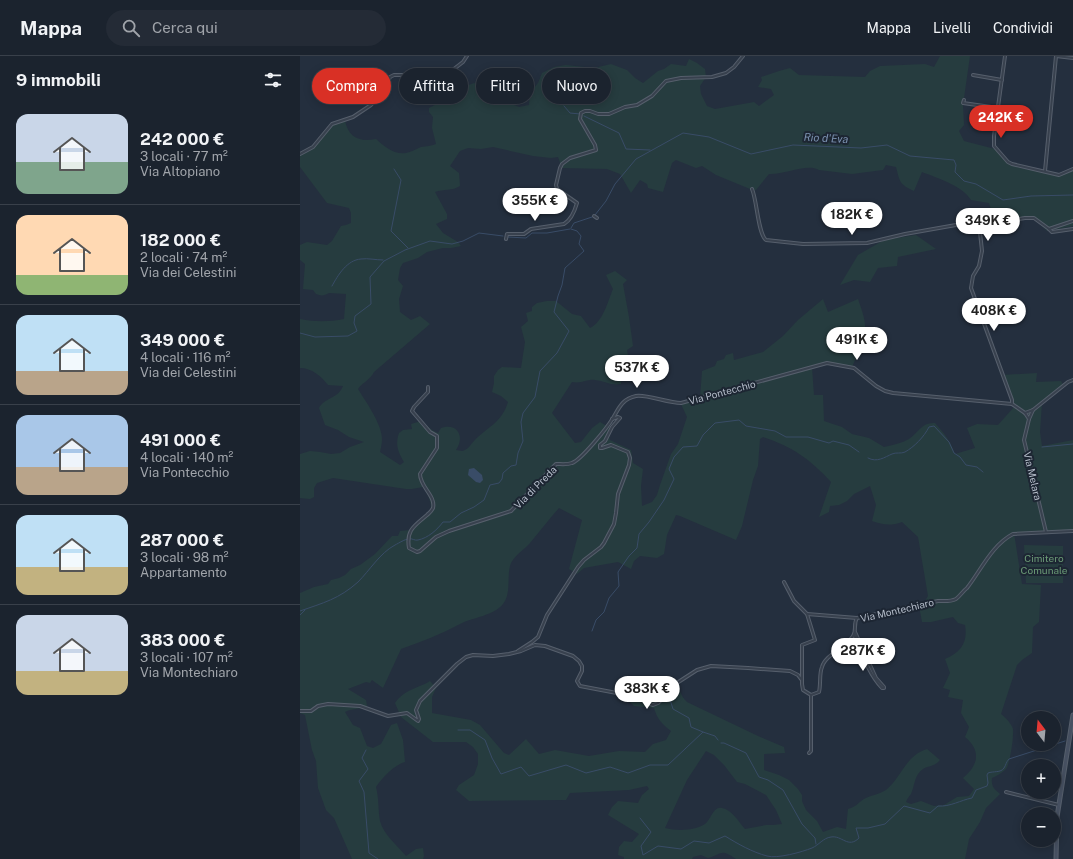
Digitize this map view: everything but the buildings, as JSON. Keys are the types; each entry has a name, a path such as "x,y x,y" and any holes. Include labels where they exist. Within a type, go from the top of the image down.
{"main road":[{"path":"1056,859 1056,830 1072,733 1073,715"}],"street":[{"path":"300,154 313,147 332,124 353,117 371,105 384,91 390,78 394,75 402,75 426,81 450,72 468,56"},
{"path":"506,239 507,234 524,234 531,229 564,224 568,222 577,203 557,189 556,185 560,168 566,160 596,150 595,144 580,119 581,113 590,111 598,114 609,114 625,107 637,105 652,96 666,81 681,78 712,77 726,73 734,67 742,56"},
{"path":"1005,56 994,136 994,146 1008,162 1059,175 1073,169"},
{"path":"1044,171 1056,56 1073,58"},
{"path":"973,75 1002,80"},
{"path":"964,100 963,103 998,108"},
{"path":"752,189 756,199 762,235 766,240 803,244 867,242 913,232 973,222 979,224 991,224 1025,218 1034,218 1052,232 1073,229"},
{"path":"1049,229 1073,221"},
{"path":"979,224 982,251 979,266 973,276 971,288 1012,400 1012,404"},
{"name":"Via Pontecchio","path":"612,419 621,404 626,399 637,396 672,403 681,403 827,363 854,368 876,386 893,393 1012,404 1025,413"},
{"path":"1029,419 1025,413 1033,410 1068,382 1073,380"},
{"name":"Via di Preda","path":"428,387 428,392 412,411 430,432 437,436 437,448 420,474 422,483 432,499 432,511 408,533 409,548 417,552 436,537 449,531 511,511 556,464 572,463 581,457 612,419"},
{"name":"Via Melara","path":"1033,410 1029,419 1024,440 1046,532"},
{"path":"517,652 538,637 547,615 578,566 600,548 614,524 618,494 629,465 630,458 628,452 611,444 600,448 600,445 605,441 612,426 620,418 618,417 612,419"},
{"name":"Via Montechiaro","path":"811,695 818,692 821,667 824,661 846,644 854,634 854,622 857,618 938,601 956,599 977,576 983,565 1005,540 1013,534 1073,531"},
{"path":"784,582 794,601 807,614 815,640 802,645 801,679 803,690 811,695 811,751 808,753"},
{"path":"807,614 857,618"},
{"path":"854,634 861,654 875,680 883,688 884,686 876,678 870,666 855,631"},
{"path":"300,711 311,711 323,704 360,706 388,716 407,713 418,722 419,719 416,710 420,701 466,657 473,655 492,656 517,652 538,644 573,656 580,661 582,671 577,681 580,686 643,698 647,703 653,704 658,703 662,699 666,690 697,670 711,666 790,671 798,675 801,679"},
{"path":"1006,792 1059,805"}],"green space":[{"path":"940,56 970,56 963,105 964,125 959,131 964,141 995,149 1008,163 1020,168 1061,175 1073,169 1073,226 1047,231 1037,221 1030,218 995,223 989,203 971,200 956,187 922,172 914,191 901,182 896,167 886,165 883,170 852,174 814,168 802,168 769,174 756,190 716,175 702,166 696,168 676,160 672,163 663,192 648,188 647,184 640,180 631,193 620,174 607,169 562,168 558,157 551,158 533,156 493,147 481,149 468,148 460,151 450,166 459,173 460,186 454,189 435,192 447,214 447,219 436,224 443,233 458,242 461,246 427,252 418,258 403,263 400,268 398,280 403,286 399,299 400,312 411,320 420,316 430,324 374,372 371,377 358,389 373,413 379,427 382,439 380,452 400,465 404,462 398,448 397,441 399,433 403,430 412,429 411,424 421,421 438,433 441,428 452,427 456,429 460,436 460,440 456,450 462,451 494,424 505,409 508,402 501,396 492,392 494,376 502,367 521,368 525,342 521,327 528,321 526,313 532,311 532,307 537,303 556,301 572,314 581,316 590,328 595,325 602,316 613,289 606,275 615,271 627,280 623,284 633,346 627,350 629,361 622,375 621,384 592,380 572,382 552,413 575,443 581,442 592,428 600,422 612,429 609,436 610,440 631,450 633,463 643,469 641,486 642,506 652,502 657,495 671,454 678,444 687,417 681,404 700,398 702,371 715,366 717,361 724,359 726,355 733,353 734,360 763,352 783,336 798,320 823,299 828,312 858,299 865,322 865,335 852,367 823,364 812,367 814,395 823,395 824,421 842,427 852,434 869,438 884,447 909,439 927,424 935,423 947,438 955,454 975,448 967,428 977,424 998,425 1014,407 1003,375 1037,373 1036,382 1061,381 1064,386 1042,402 1040,432 1042,446 1073,440 1073,530 1014,533 1022,584 1041,585 1039,622 1033,627 1032,653 1017,665 1001,714 1011,725 1013,733 1009,762 1006,769 992,778 993,787 1000,794 986,808 980,822 969,839 965,859 736,859 722,853 708,858 701,855 693,857 692,859 624,859 624,857 618,855 619,847 624,841 632,842 639,834 608,815 612,807 618,801 638,803 642,795 649,789 647,786 629,790 570,793 566,800 469,801 456,790 459,785 474,775 478,764 478,754 473,747 466,742 433,742 401,717 395,703 399,698 407,692 430,681 436,688 432,697 432,713 471,720 480,725 504,753 509,755 526,739 539,754 555,750 589,756 619,751 645,752 653,744 666,740 671,731 660,721 654,708 634,706 625,697 626,693 648,698 650,691 643,687 651,682 679,680 680,692 687,702 784,747 785,753 764,754 764,770 789,780 798,789 802,795 802,801 806,810 817,821 823,832 837,827 846,829 848,809 854,807 866,798 886,790 914,757 927,749 940,760 936,764 920,771 916,777 911,794 906,802 911,804 921,801 934,806 944,805 957,797 969,796 974,789 963,778 975,763 976,752 974,747 965,737 969,727 961,713 963,700 948,697 950,690 943,688 950,673 945,659 959,650 962,646 966,631 965,625 958,623 953,617 931,622 922,622 919,606 928,596 918,537 902,522 887,524 872,521 876,505 870,486 854,494 847,501 839,505 830,506 829,512 819,517 831,482 808,460 783,445 763,437 760,439 758,466 753,480 742,526 736,540 676,515 667,535 664,554 657,558 640,556 634,561 631,569 618,562 584,568 577,574 569,569 582,520 559,508 511,563 506,600 499,608 489,614 465,622 431,638 401,649 383,688 372,680 370,683 366,682 348,689 366,700 367,706 345,712 353,725 360,728 367,746 373,748 381,744 391,725 397,723 403,740 405,762 389,772 376,787 380,821 384,831 406,856 416,849 423,848 424,856 423,859 352,859 334,818 326,810 318,788 316,761 312,750 305,715 300,713 300,593 314,587 328,584 331,580 345,575 351,569 360,565 375,554 392,536 398,536 400,531 410,530 431,509 431,506 423,487 406,489 333,478 317,483 314,488 314,497 310,499 300,498 300,454 310,451 331,454 340,453 350,447 364,442 349,437 338,430 325,425 319,408 322,404 335,396 343,386 328,385 316,373 308,369 300,368 300,319 311,321 333,321 344,319 346,294 329,293 321,295 316,294 313,290 303,289 305,264 300,260 300,245 307,242 327,245 332,241 341,226 351,223 351,213 349,208 327,203 300,167 300,156 314,148 326,131 333,125 345,121 349,131 356,138 365,140 376,139 397,153 406,153 421,147 434,145 436,144 432,128 433,117 429,112 429,108 437,104 468,104 468,85 474,83 476,83 476,104 512,104 519,107 534,104 534,88 542,73 542,104 611,104 611,68 594,68 611,64 627,70 643,83 658,71 671,64 686,66 689,59 705,69 706,77 700,86 701,94 707,106 715,109 754,102 759,106 774,95 771,89 758,87 762,80 761,77 790,68 799,75 865,77 870,71 880,66 925,64 934,67","holes":["706,751 714,755 737,782 745,784 766,795 776,810 782,824 745,829 729,811 719,808 714,811 705,824 696,828 685,830 665,828 687,780"]},
{"path":"566,65 594,68 552,68"},
{"path":"916,235 936,249 898,257 897,266 878,268 870,282 854,280 840,285 858,255 884,240"},
{"name":"Cimitero Comunale","path":"1024,545 1063,546 1063,583 1026,583"}],"water":[{"path":"474,468 482,475 483,480 480,483 476,482 468,475 469,469"}],"waterway":[{"path":"564,106 570,113 580,114"},
{"path":"584,116 619,133 626,149 650,150"},
{"name":"Rio d'Eva","path":"595,215 606,201 615,184 636,159 683,133 709,137 751,154 793,145 861,148 887,145 910,156 954,160 956,165 955,172 964,181 976,184 1003,200 1031,196 1073,195"},
{"path":"394,169 401,180 391,231 408,248"},
{"path":"571,228 574,223 592,217"},
{"name":"Rio d'Eva","path":"508,237 526,238 532,233 547,233 570,229"},
{"path":"300,611 344,593 358,582 380,557 395,545 407,539 417,540 429,536 443,522 450,522 461,513 474,507 484,500 490,485 499,483 502,479 503,473 511,466 516,465 518,453 523,441 521,422 523,413 535,397 540,371 557,353 569,331 554,312 562,285 565,268 584,251 579,244 581,236 577,231 571,229"},
{"name":"Rio d'Eva","path":"300,333 315,337 348,336 357,331 354,323 355,316 371,304 370,277 384,261 405,250 430,241 452,244 463,241 479,233 503,236"},
{"path":"332,286 340,273 351,262 364,259 383,260"},
{"path":"592,631 596,620 604,612 609,598 619,586 618,572 629,556 637,548 639,534 664,500 674,479 669,469 674,457 683,447 697,446 703,435 715,423 739,420 746,426 775,431 786,437 808,437 829,443 833,441 849,445 859,452"},
{"path":"868,458 878,460 894,453 905,452 918,441 929,427 934,426 949,442 954,453 960,457 966,465 977,467 983,472"},
{"path":"1042,447 1073,444"},
{"path":"300,615 305,610"},
{"path":"669,696 673,709 689,718 691,727 703,732"},
{"path":"458,730 470,730 485,740 492,758 501,774 521,767 529,776 566,765 586,773 610,767 628,773 650,765 668,765 703,732 715,736 718,740"},
{"path":"640,818 651,832 641,846 643,855 658,846 681,849 694,841 709,843 725,836 745,848 761,854 771,857 783,856 812,848 831,837 848,842 855,841 859,838 856,828 868,828 885,824 904,806 930,813 938,806 972,798 976,790 987,786 988,773 1003,770 1009,759 1065,741"},
{"path":"721,743 746,753 759,777 768,780 783,790 802,824 815,838 816,844"},
{"path":"366,750 362,758 368,769 359,781 364,792 369,853 378,859"}]}
